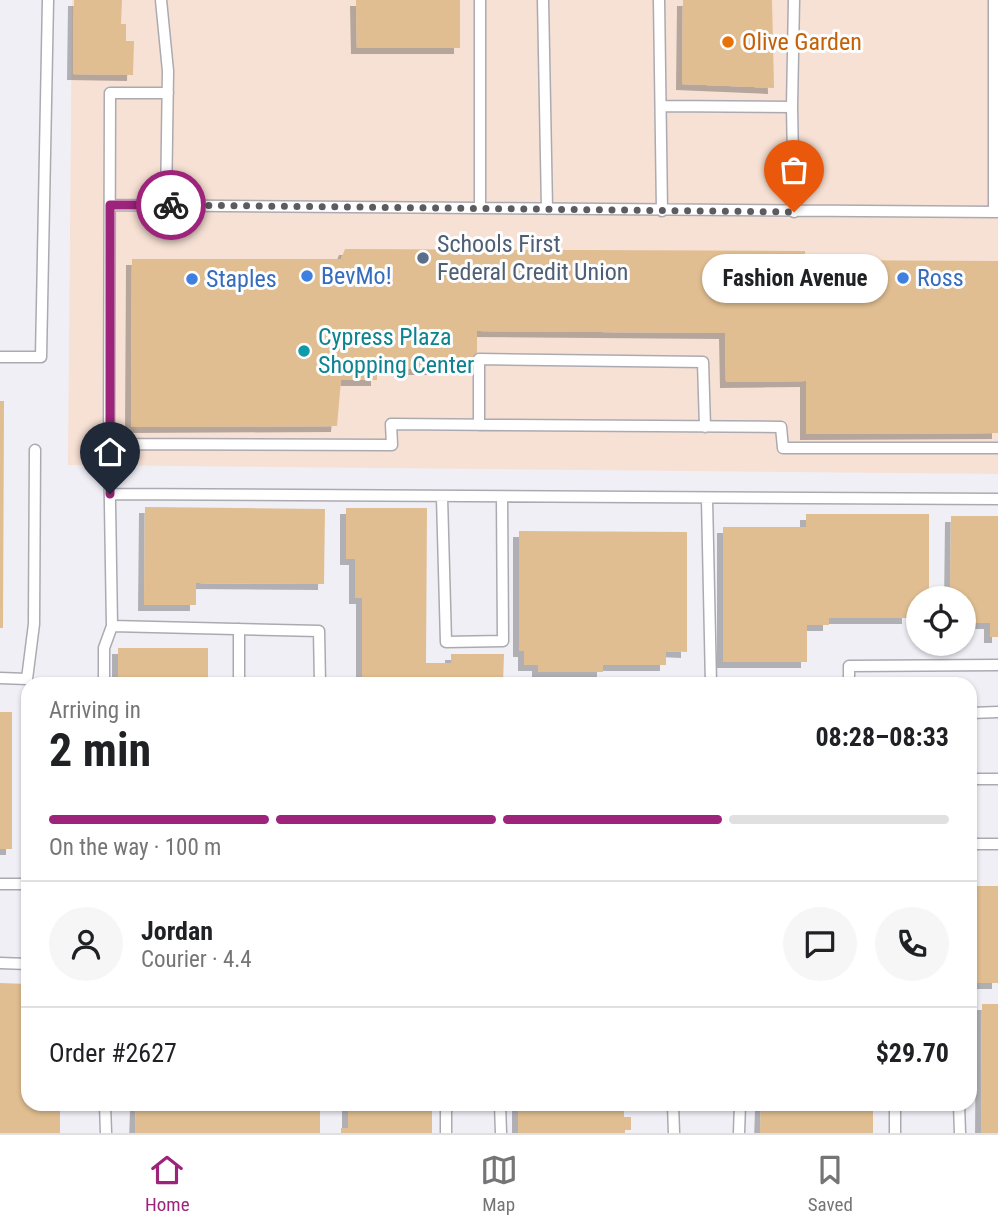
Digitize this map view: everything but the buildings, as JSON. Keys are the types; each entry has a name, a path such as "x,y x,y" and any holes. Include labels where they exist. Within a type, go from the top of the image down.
{"lane":[{"path":"0,357 41,357 48,0"},
{"path":"162,0 168,71 166,205"},
{"path":"480,0 480,208"},
{"path":"542,0 547,209"},
{"path":"659,0 662,211"},
{"path":"794,0 794,212"},
{"path":"110,205 996,212 994,0"},
{"path":"104,677 103,648 112,626 109,444 110,93 168,93"},
{"path":"661,106 792,107"},
{"path":"479,425 479,359 703,362 705,427"},
{"path":"109,444 392,444 391,424 780,427 783,449 998,448"},
{"path":"27,677 34,624 35,450"},
{"path":"110,494 998,499"},
{"path":"442,497 446,642 503,641 502,497"},
{"path":"707,499 711,677"},
{"path":"112,626 319,631 320,677"},
{"path":"239,629 239,677"},
{"path":"849,677 849,666 998,665"},
{"path":"0,678 21,679"},
{"path":"977,713 998,712"},
{"path":"977,779 998,779"},
{"path":"977,844 998,844"},
{"path":"0,884 21,884"},
{"path":"0,963 21,964"},
{"path":"105,1111 106,1133"},
{"path":"446,1111 446,1133"},
{"path":"500,1111 501,1133"},
{"path":"674,1111 674,1133"},
{"path":"739,1133 740,1111"},
{"path":"895,1111 895,1133"},
{"path":"959,1111 960,1133"}],"shaded area":[{"path":"72,0 998,0 998,474 68,465"}],"way so far":[{"path":"171,205 794,212"}],"place":[{"name":"Olive Garden","path":"728,42"},
{"name":"Fashion Avenue","path":"794,212"},
{"name":"Schools First Federal Credit Union","path":"423,258"},
{"name":"BevMo!","path":"307,276"},
{"name":"Ross","path":"903,278"},
{"name":"Staples","path":"192,279"},
{"name":"Cypress Plaza Shopping Center","path":"304,351"}],"route":[{"path":"110,494 110,205 171,205"}]}
